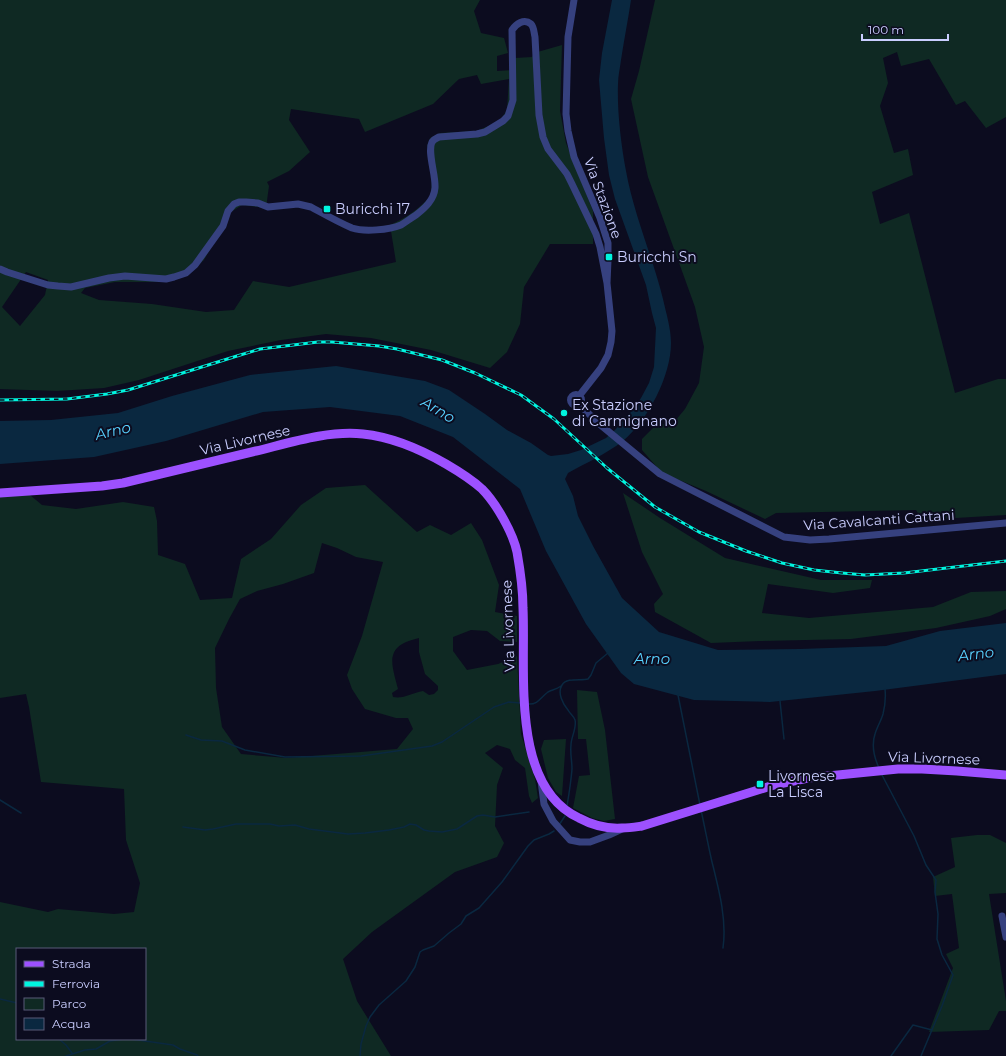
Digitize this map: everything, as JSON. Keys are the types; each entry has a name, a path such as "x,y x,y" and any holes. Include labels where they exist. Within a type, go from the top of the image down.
{"main road":[{"name":"Via Livornese","path":"0,493 102,486 310,438 339,434 362,434 387,438 414,448 436,459 463,474 482,490 498,510 509,531 517,551 523,608 524,682 527,726 530,746 537,772 546,790 558,804 572,815 586,822 602,827 622,828 642,826 774,785 808,778 898,769 957,770 1006,775"}],"street":[{"name":"Via Stazione","path":"574,0 568,37 566,114 574,157 600,218 608,243 607,283 612,331 608,355 601,368 579,396 581,400 580,404 614,437"},
{"path":"0,269 48,285 58,286 71,286 125,276 166,279 174,278 186,273 195,265 223,226 228,211 234,204 239,202 258,203 268,207 298,204 304,205 353,228 362,230 388,229 401,225 422,211 432,198 435,189 435,177 431,148 434,140 440,137 485,132 504,121 508,116 513,100 512,30 515,25 520,22 526,22 531,24 535,36 539,115 543,137 548,149 562,167 572,184 596,234 607,283"},
{"name":"Via Cavalcanti Cattani","path":"614,437 660,474 784,537 810,540 829,539 1006,523"},
{"path":"541,779 544,804 553,821 570,840 590,842 609,835 622,828"},
{"path":"1002,916 1006,936"}],"green space":[{"path":"0,0 480,0 474,11 481,33 504,38 508,53 497,56 497,71 516,70 515,58 532,57 534,53 562,45 560,111 566,143 593,211 593,244 550,244 524,287 520,324 507,352 490,368 431,350 371,338 326,334 281,340 228,351 139,380 104,388 57,391 0,389","holes":["477,75 481,84 509,79 507,110 501,119 476,131 440,133 430,138 427,146 432,175 431,196 412,213 390,225 396,262 289,287 253,281 234,310 206,312 152,304 99,300 81,293 85,288 115,282 164,282 188,275 204,260 231,212 242,205 266,208 269,186 267,182 289,171 310,152 289,120 291,109 359,119 365,132 433,104 459,79","26,272 48,280 45,295 20,326 2,307"]},
{"path":"655,0 1006,0 1006,117 986,128 965,101 956,105 929,59 901,66 897,52 883,58 888,83 880,106 894,153 908,149 913,175 872,192 880,224 909,213 955,393 998,379 1006,379 1006,515 922,520 916,510 776,513 765,519 706,491 662,473 642,450 642,439 659,422 670,427 685,409 699,383 704,347 695,307 648,177 631,99"},
{"path":"365,485 417,532 430,525 451,535 471,523 482,540 499,585 495,612 517,616 517,642 500,641 487,631 471,630 453,637 453,651 467,670 498,664 517,656 521,734 535,779 538,798 532,803 529,796 525,768 515,760 510,749 497,745 485,753 503,768 497,785 495,826 504,843 497,857 455,872 372,932 343,959 357,1001 391,1056 0,1056 0,902 48,912 58,909 114,914 134,912 140,883 126,840 124,789 41,782 26,694 0,698 0,496 30,495 42,505 76,509 123,502 154,507 157,521 158,555 185,564 200,600 232,598 241,559 271,539 301,505 326,488","holes":["322,543 356,557 383,562 362,636 347,675 352,689 365,709 396,718 408,718 413,729 397,749 287,758 241,754 222,727 216,688 215,648 240,599 257,591 314,573","419,638 419,652 425,674 438,686 438,690 434,694 429,695 423,691 404,697 393,697 392,693 398,689 392,663 395,651 408,641"]},
{"path":"623,493 725,558 821,580 872,580 870,588 833,593 768,584 762,613 809,618 933,607 971,592 1006,591 1006,609 990,616 936,628 851,639 711,643 655,612 654,604 663,594 642,552"},
{"path":"577,690 597,692 605,730 615,819 604,821 592,818 573,808 579,776 590,775 586,739 578,739"},
{"path":"566,739 562,796 556,792 548,778 541,749 544,740"},
{"path":"990,835 1006,843 1006,893 989,894 1006,1001 1006,1011 999,1011 989,1030 929,1032 953,968 946,954 959,948 952,894 935,896 933,877 955,867 951,838"}],"water":[{"name":"Arno","path":"612,0 631,0 618,78 620,128 629,187 659,283 668,321 671,337 670,356 667,369 656,396 641,421 632,432 623,441 610,450 568,473 565,479 573,496 578,516 622,598 659,632 718,650 886,646 940,631 1006,623 1006,674 875,691 770,702 694,700 634,684 621,673 586,624 546,551 520,489 453,437 400,416 330,407 263,412 166,441 94,457 0,464 0,421 51,420 118,413 172,396 250,375 336,366 425,381 449,390 507,430 551,456 568,454 581,450 606,438 631,412 649,383 654,367 656,328 646,285 615,199 609,175 604,138 599,80 602,53"}],"waterway":[{"path":"567,806 572,769 571,742 575,729 575,720 563,702 560,691 562,685 567,681 588,679 596,663 608,653"},
{"path":"528,704 537,702 548,692 561,686"},
{"path":"879,768 874,756 873,743 884,711 885,689"},
{"path":"678,695 700,805"},
{"path":"780,701 784,739"},
{"path":"186,735 201,740 222,741 245,750 285,757 361,756 432,746 442,742 494,707 509,702 520,703"},
{"path":"882,775 914,836 926,865 936,880 935,892 938,914 937,939 942,955 953,975 921,1056"},
{"path":"0,800 21,813"},
{"path":"701,810 722,905 724,927 723,948"},
{"path":"183,827 205,830 236,824 270,824 279,826 295,825 309,829 348,834 389,830 404,827 410,824 416,825 424,830 442,832 457,829 477,816 483,815 495,817 529,812"},
{"path":"559,825 565,816"},
{"path":"360,1056 361,1044 370,1017 379,1005 406,981 415,967 420,952 434,946 461,924 466,916 479,908 502,882 528,846 534,840 554,831"},
{"path":"0,999 16,1003"},
{"path":"891,1056 913,1025 932,1030"},
{"path":"60,1040 72,1053"},
{"path":"66,1056 85,1050 96,1049 110,1041 117,1040"},
{"path":"138,1040 173,1045 198,1056"}],"railway":[{"path":"0,400 67,399 128,390 260,349 318,342 379,346 442,360 475,373 521,395 554,419 607,468 655,507 699,532 746,551 782,563 814,570 865,575 904,573 1006,561"}],"place":[{"name":"Buricchi 17","path":"327,209"},
{"name":"Buricchi Sn","path":"609,257"},
{"name":"Ex Stazione di Carmignano","path":"564,413"},
{"name":"Livornese La Lisca","path":"760,784"}]}
